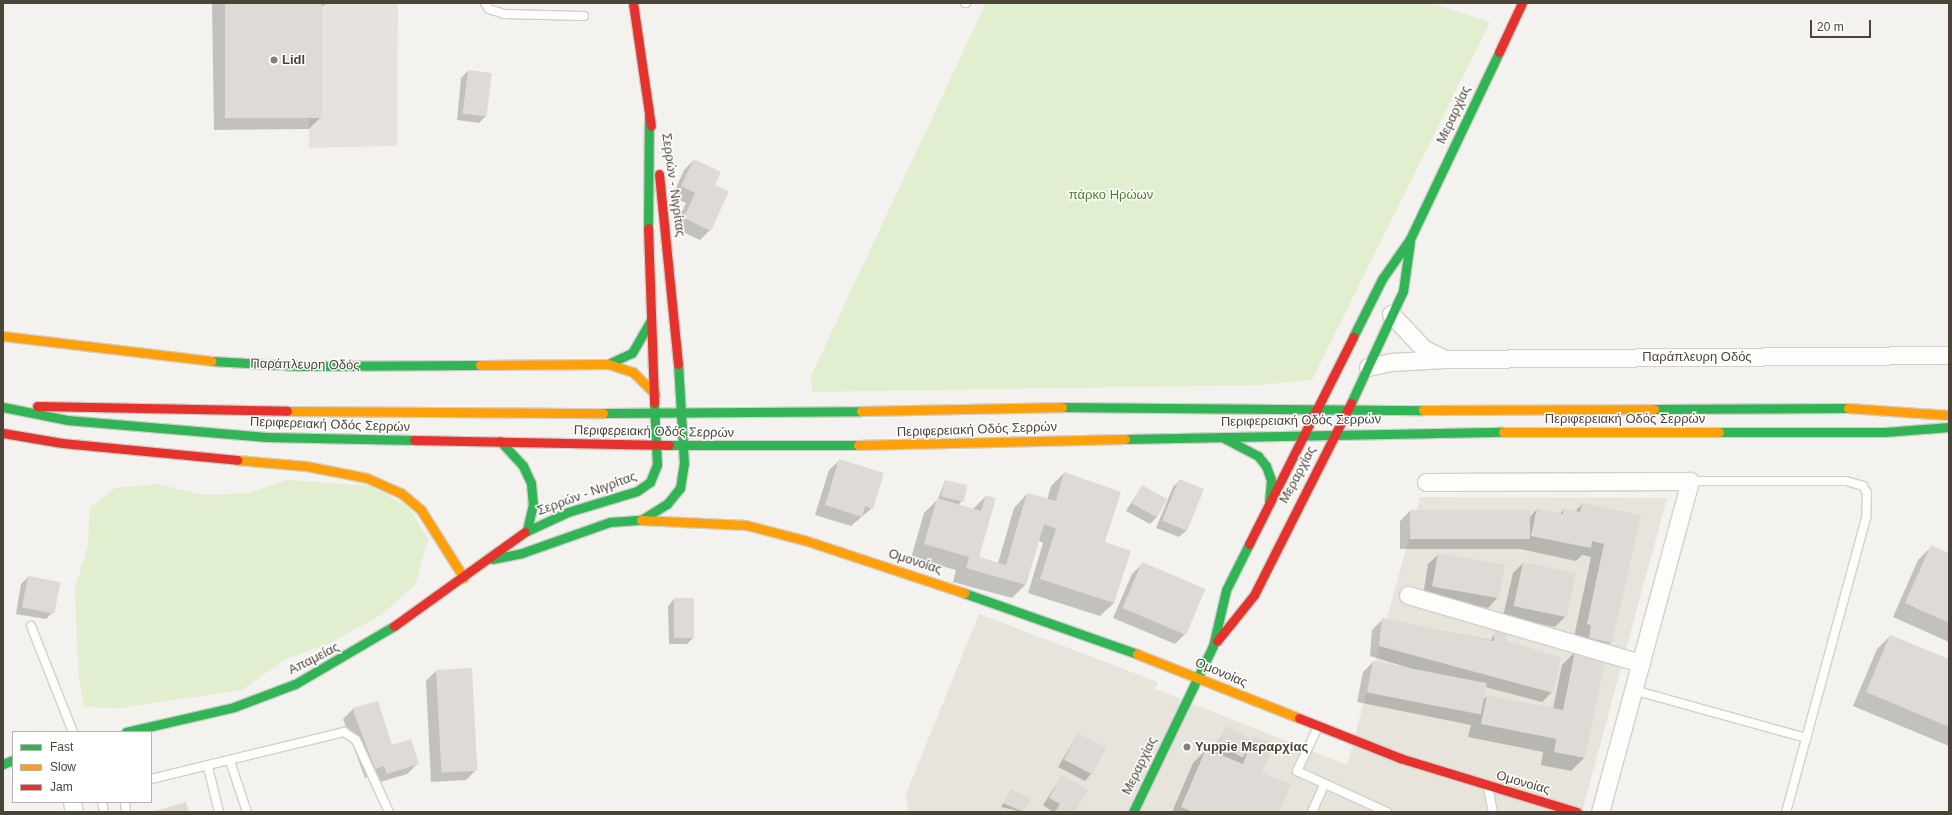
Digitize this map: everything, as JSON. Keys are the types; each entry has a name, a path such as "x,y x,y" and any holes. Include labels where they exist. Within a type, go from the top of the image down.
{"main road":[{"name":"Σερρών - Νιγρίτας","path":"492,559 527,531 568,512 644,487 654,477 656,445 656,394 648,274 649,112 646,68 633,3"},
{"name":"Μεραρχίας","path":"1133,812 1213,646 1226,590 1268,502 1318,409 1382,279 1410,239 1522,3"},
{"name":"Σερρών - Νιγρίτας","path":"492,559 522,553 610,522 640,520 667,504 680,488 684,446 683,412 667,226 649,112"},
{"name":"Μεραρχίας","path":"1213,646 1254,595 1348,410 1391,314 1403,291 1410,239"},
{"path":"608,364 632,353 652,319"},
{"name":"Παράπλευρη Οδός","path":"3,336 185,360 300,366 608,364"},
{"path":"608,364 633,372 656,394"},
{"name":"Περιφερειακή Οδός Σερρών","path":"5,407 68,404 333,412 683,412 1058,407 1348,410 1886,408 1949,415"},
{"name":"Περιφερειακή Οδός Σερρών","path":"5,407 67,420 266,437 684,446 942,445 1305,434 1885,432 1949,427"},
{"path":"3,433 62,442 306,466 367,478 401,493 421,510 464,578"},
{"path":"1221,436 1258,456 1266,466 1271,480 1268,502"},
{"path":"500,441 523,466 532,483 533,504 527,531"},
{"name":"Ομονοίας","path":"640,520 746,525 854,556 1084,633 1198,677 1318,727 1488,787 1577,812"},
{"name":"Απαμείας","path":"130,731 234,707 295,684 356,651 492,559"}],"street":[{"path":"1391,314 1424,349 1445,359"},
{"name":"Παράπλευρη Οδός","path":"1368,367 1392,362 1445,359 1949,355"},
{"path":"1426,482 1690,481 1600,812"},
{"path":"1408,595 1641,663"}],"lane":[{"path":"485,3 489,9 504,14 584,16"},
{"path":"1690,481 1846,481 1859,484 1866,490 1866,518 1786,812"},
{"path":"31,626 73,731"},
{"path":"1634,690 1806,738"},
{"path":"1318,727 1297,771 1324,785 1387,812"},
{"path":"152,779 230,762 348,733 356,740 389,812"},
{"path":"230,762 247,812"},
{"path":"208,767 219,812"},
{"path":"1312,812 1324,785"},
{"path":"1488,787 1493,812"}],"shaded area":[{"path":"319,3 398,3 397,146 309,148 308,8"},
{"path":"1420,497 1667,498 1582,812 908,812 906,794 979,614 1158,682 1155,689 1347,765"}],"green space":[{"name":"πάρκο Ηρώων","path":"986,3 1430,3 1490,22 1312,380 1261,385 812,392 811,376"},
{"path":"287,480 372,486 410,509 428,539 415,585 381,615 332,642 284,660 242,690 120,708 84,707 78,671 75,588 88,545 90,507 115,488 157,484 204,495 249,493"}],"building":[{"name":"Lidl","path":"225,3 322,3 322,118 225,118"},
{"path":"468,70 492,73 486,117 463,114"},
{"path":"694,159 721,172 715,185 729,191 711,231 684,218 695,193 681,186"},
{"path":"839,459 884,473 873,509 865,506 862,517 825,505"},
{"path":"1064,472 1121,492 1105,542 1131,551 1114,603 1040,579 1056,529 1044,524 1026,585 966,568 969,557 924,544 937,498 981,511 986,495 996,498 979,557 1006,565 1027,493 1056,501"},
{"path":"1179,479 1204,489 1187,531 1162,521"},
{"path":"945,480 967,485 964,502 941,497"},
{"path":"1142,485 1167,499 1157,517 1132,503"},
{"path":"1582,503 1641,515 1612,643 1589,638 1591,625 1587,624 1604,544 1592,541 1591,548 1531,536 1537,508 1563,514 1564,508 1580,512"},
{"path":"1410,510 1530,510 1530,539 1410,539"},
{"path":"1931,545 1949,553 1949,623 1905,603"},
{"path":"1438,553 1505,565 1499,598 1432,586"},
{"path":"1142,562 1206,589 1186,635 1122,608"},
{"path":"1523,562 1576,573 1566,617 1514,606"},
{"path":"28,576 60,582 54,614 22,607"},
{"path":"674,598 694,598 694,638 674,638"},
{"path":"1382,618 1494,641 1494,631 1507,631 1507,641 1561,658 1553,693 1379,646"},
{"path":"1890,635 1949,659 1949,727 1866,692"},
{"path":"1575,651 1606,657 1585,758 1554,752 1556,739 1481,724 1487,695 1563,710"},
{"path":"1373,661 1487,683 1481,715 1367,692"},
{"path":"472,668 477,771 441,773 436,670"},
{"path":"378,701 392,745 411,739 419,764 387,774 384,766 375,769 352,708"},
{"path":"1227,726 1252,740 1243,758 1217,743"},
{"path":"1078,733 1106,748 1092,775 1064,759"},
{"path":"1254,736 1274,744 1262,773 1291,784 1280,812 1193,812 1181,807 1206,749 1243,764"},
{"path":"1062,775 1088,790 1075,812 1055,812 1060,804 1049,798"},
{"path":"1011,789 1031,799 1024,812 1003,803"},
{"path":"186,802 189,812 152,812"}],"traffic: fast":[{"path":"1353,337 1382,279 1410,239 1499,52"},
{"path":"648,228 649,112"},
{"path":"1351,403 1403,291 1410,242"},
{"path":"608,364 632,353 651,320"},
{"path":"212,361 300,366 480,365"},
{"path":"492,559 522,553 610,522 641,520 667,504 680,488 684,464 678,364"},
{"path":"525,532 568,512 637,491 650,482 657,465 654,403"},
{"path":"3,407 67,420 266,437 414,440"},
{"path":"1062,407 1423,410"},
{"path":"1654,409 1848,408"},
{"path":"603,413 861,411"},
{"path":"1719,432 1885,432 1949,427"},
{"path":"1125,439 1503,432"},
{"path":"1222,437 1258,456 1266,466 1271,480 1269,502"},
{"path":"500,441 523,466 531,483 533,504 527,531"},
{"path":"669,445 858,445"},
{"path":"1133,812 1213,646 1226,590 1249,544"},
{"path":"964,593 1137,654"},
{"path":"130,731 234,707 295,684 394,626"},
{"path":"3,764 12,760"}],"traffic: slow":[{"path":"3,336 212,361"},
{"path":"480,365 608,364 633,372 655,394"},
{"path":"861,411 1062,407"},
{"path":"1848,408 1949,415"},
{"path":"1423,410 1654,409"},
{"path":"287,411 603,413"},
{"path":"1503,432 1719,432"},
{"path":"858,445 1125,439"},
{"path":"237,460 306,466 367,478 401,493 421,510 464,578"},
{"path":"641,520 746,525 804,540 964,593"},
{"path":"1137,654 1299,718"}],"traffic: jam":[{"path":"633,3 651,126"},
{"path":"1499,52 1522,3"},
{"path":"659,174 678,364"},
{"path":"648,228 654,403"},
{"path":"1249,544 1353,337"},
{"path":"1217,641 1254,595 1351,403"},
{"path":"37,406 287,411"},
{"path":"3,433 62,443 237,460"},
{"path":"414,440 669,445"},
{"path":"394,626 525,532"},
{"path":"1299,718 1400,758 1577,812"}],"place":[{"name":"Lidl","path":"274,60"},
{"name":"Yuppie Μεραρχίας","path":"1187,747"}]}
